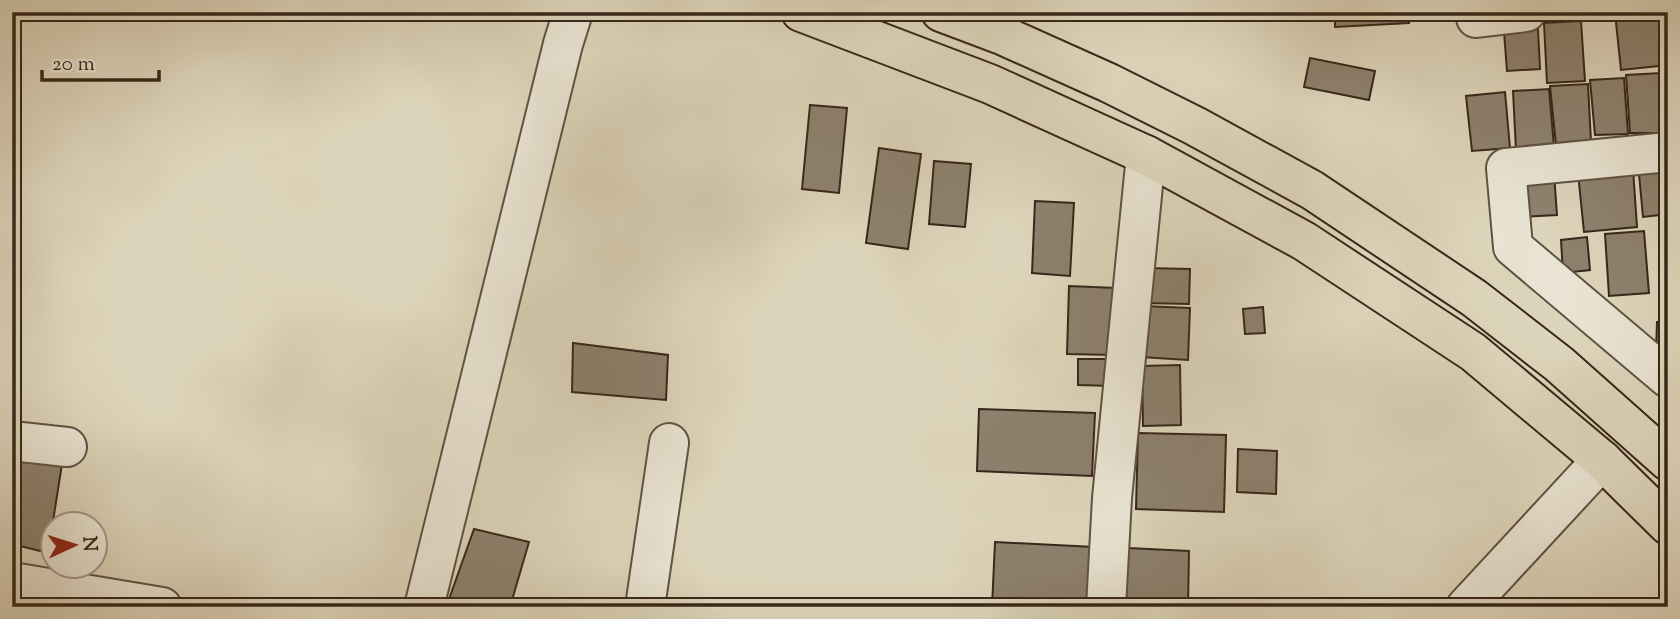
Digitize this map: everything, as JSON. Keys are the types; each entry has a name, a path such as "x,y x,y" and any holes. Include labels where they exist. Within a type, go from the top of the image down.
{"highway":[{"path":"801,12 990,84 1146,155 1304,241 1462,345 1602,460 1668,525"},
{"path":"941,12 1002,35 1109,83 1312,190 1474,298 1559,364 1668,461"}],"street":[{"path":"424,607 573,12"},
{"path":"1476,18 1526,12"},
{"path":"1668,152 1506,167 1513,247 1668,378"},
{"path":"1107,607 1112,498 1146,155"},
{"path":"12,441 67,447"},
{"path":"645,607 669,443"},
{"path":"1466,607 1602,460"},
{"path":"12,582 162,607"}],"building":[{"path":"1196,12 1229,12 1229,17"},
{"path":"1335,12 1409,12 1409,23 1335,27"},
{"path":"1662,12 1668,65 1621,70 1615,13"},
{"path":"1581,21 1585,81 1547,83 1544,23"},
{"path":"1538,29 1540,69 1507,71 1504,32"},
{"path":"1310,58 1375,71 1369,100 1304,87"},
{"path":"1663,71 1668,71 1668,132 1666,132"},
{"path":"1661,73 1663,133 1630,133 1626,75"},
{"path":"1624,78 1628,134 1595,135 1590,80"},
{"path":"1588,84 1591,142 1556,145 1550,86"},
{"path":"1549,89 1554,147 1516,150 1513,91"},
{"path":"1505,92 1510,148 1472,151 1466,96"},
{"path":"810,105 847,108 839,193 802,189"},
{"path":"879,148 921,154 908,249 866,243"},
{"path":"934,161 971,164 965,227 929,224"},
{"path":"1633,169 1637,227 1584,232 1578,173"},
{"path":"1668,171 1668,214 1643,217 1639,174"},
{"path":"1554,173 1557,215 1518,217 1515,176"},
{"path":"1035,201 1074,203 1070,276 1032,273"},
{"path":"1644,231 1649,293 1609,296 1605,234"},
{"path":"1587,237 1590,270 1563,273 1561,240"},
{"path":"1145,268 1190,269 1189,304 1144,303"},
{"path":"1069,286 1116,288 1114,355 1067,354"},
{"path":"1143,306 1190,308 1188,360 1141,357"},
{"path":"1263,307 1265,333 1245,334 1243,309"},
{"path":"1657,322 1668,322 1668,351 1656,351"},
{"path":"573,343 668,355 666,400 572,392"},
{"path":"1078,359 1112,359 1112,386 1078,385"},
{"path":"1180,365 1181,425 1143,426 1142,366"},
{"path":"979,409 1095,413 1092,476 977,471"},
{"path":"1138,433 1226,435 1224,512 1136,509"},
{"path":"1238,449 1277,451 1276,494 1237,492"},
{"path":"14,454 62,464 55,510 38,510 38,550 12,544"},
{"path":"474,529 529,542 510,607 467,607 448,602"},
{"path":"995,542 1094,547 1092,607 992,607"},
{"path":"1128,548 1189,551 1188,607 1126,607"}]}
